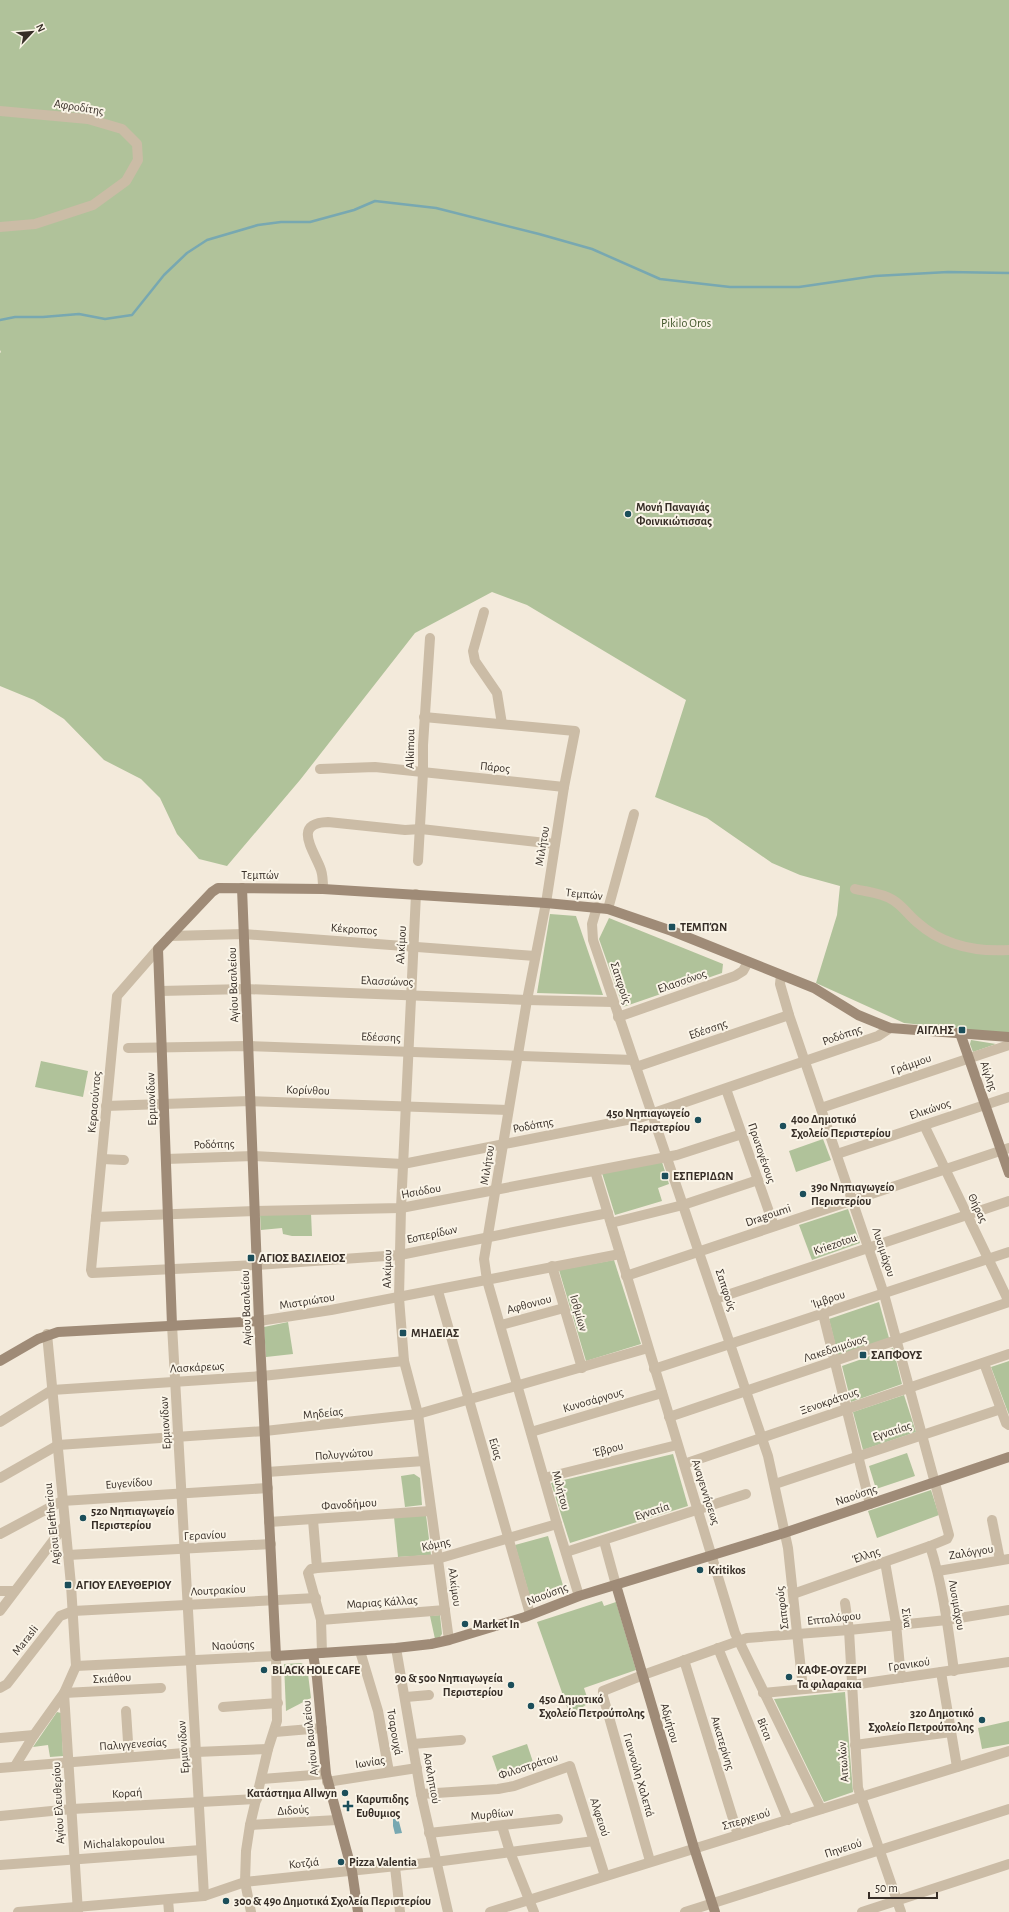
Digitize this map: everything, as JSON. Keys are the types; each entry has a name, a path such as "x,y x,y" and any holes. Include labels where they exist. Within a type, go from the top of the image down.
{"street":[{"name":"Αφροδίτης","path":"0,111 88,119 122,129 137,144 138,160 126,180 93,205 35,224 0,227"},
{"path":"424,717 502,724 498,693 475,661 473,651 484,612"},
{"name":"Alkimou","path":"418,860 421,829 424,717 430,638"},
{"name":"Μιλήτου","path":"502,724 575,731 564,787 546,903 508,1110 484,1259 487,1280 579,1596"},
{"name":"Πάρος","path":"320,769 375,767 564,787"},
{"path":"608,909 634,814"},
{"path":"323,889 321,870 309,846 308,835 310,827 316,822 405,830 421,829 555,844"},
{"name":"Τεμπών","path":"158,949 212,892 218,888 323,889 597,907 608,909 657,926 820,991 858,1015 890,1028 1009,1037"},
{"name":"Αγίου Βασιλείου","path":"242,888 259,1321 276,1656"},
{"path":"855,889 892,899 918,923 933,934 956,945 977,950 1009,950"},
{"name":"Αλκίμου","path":"416,894 401,1208 399,1298 404,1361 418,1414 449,1640"},
{"name":"Σαπφούς","path":"597,907 592,924 593,940 762,1437 775,1484 793,1594 804,1689"},
{"name":"Κέκροπος","path":"170,936 244,934 536,956"},
{"name":"Ερμιονίδων","path":"158,949 172,1325 190,1661 200,1801 204,1896"},
{"name":"Κερασούντος","path":"92,1273 117,996 158,949"},
{"name":"Ελασσόνος","path":"618,1017 735,976 743,971 748,962"},
{"name":"Λυσιμάχου","path":"781,975 780,984 789,1015 822,1108 884,1294 936,1482 949,1535 947,1539"},
{"name":"Ελασσώνος","path":"160,991 246,989 613,1002"},
{"name":"Εδέσσης","path":"128,1048 248,1046 408,1051 634,1063 789,1015"},
{"name":"Ροδόπης","path":"166,1159 253,1156 403,1164 653,1114 878,1036 890,1028"},
{"name":"Αίγλης","path":"960,1033 985,1105 1005,1149 1009,1173"},
{"name":"Γράμμου","path":"822,1108 1009,1045"},
{"name":"Πρωτογένους","path":"726,1089 774,1226"},
{"name":"Ελικώνος","path":"837,1154 1009,1097"},
{"name":"Κορίνθου","path":"106,1106 250,1101 508,1110"},
{"name":"Θήρας","path":"924,1125 1009,1302"},
{"name":"Ησιόδου","path":"96,1217 255,1211 401,1208 667,1158 742,1134"},
{"name":"Dragoumi","path":"626,1276 853,1200 946,1171 1005,1149"},
{"path":"102,1159 124,1160"},
{"name":"Αναγεννήσεως","path":"595,1171 654,1370 738,1641 821,1809"},
{"name":"Εσπερίδων","path":"92,1273 257,1265 400,1255 488,1236 609,1218 683,1205 758,1180"},
{"name":"Kriezotou","path":"715,1299 1009,1201"},
{"name":"Ίμβρου","path":"654,1370 1009,1252"},
{"name":"Μιστριώτου","path":"0,1361 47,1334 58,1332 259,1321 438,1291 552,1266 620,1254"},
{"name":"Ισθμίων","path":"552,1266 582,1368"},
{"name":"Εύας","path":"438,1291 530,1614"},
{"name":"Λακεδαιμόνος","path":"669,1417 1009,1302"},
{"name":"Αφθονιου","path":"501,1325 564,1308"},
{"path":"823,1314 870,1504"},
{"name":"Agiou Eleftheriou","path":"15,1766 64,1693 76,1666 73,1611 47,1334"},
{"name":"Μηδείας","path":"0,1478 58,1445 265,1432 418,1414 648,1348"},
{"name":"Ξενοκράτους","path":"684,1464 1009,1354"},
{"name":"Λασκάρεως","path":"0,1422 52,1390 262,1376 404,1361"},
{"path":"984,1363 1006,1423 1009,1425"},
{"name":"Κυνοσάργους","path":"531,1432 662,1394"},
{"name":"Εγνατίας","path":"775,1484 1001,1409"},
{"name":"Έβρου","path":"544,1478 677,1445"},
{"name":"Ναούσης","path":"76,1666 317,1654 396,1648 431,1644 449,1640 530,1614 579,1596 784,1533 1009,1457"},
{"name":"Πολυγνώτου","path":"267,1472 424,1461"},
{"name":"Ευγενίδου","path":"0,1534 62,1501 268,1488"},
{"name":"Εγνατία","path":"566,1552 746,1494"},
{"name":"Φανοδήμου","path":"269,1522 313,1520 430,1510"},
{"path":"313,1520 317,1568 311,1569 308,1573 321,1620 317,1654"},
{"path":"992,1520 1004,1560"},
{"name":"Κόμης","path":"317,1568 437,1559 557,1524"},
{"path":"0,1611 65,1525"},
{"name":"Έλλης","path":"793,1594 947,1539"},
{"name":"Αδμήτου","path":"604,1541 642,1675 694,1848 714,1908"},
{"name":"Γερανίου","path":"68,1555 271,1544"},
{"name":"Λυσιμάχου","path":"930,1546 938,1570 954,1670"},
{"name":"Ζαλόγγου","path":"938,1570 1004,1560"},
{"name":"Σίνα","path":"885,1562 896,1624 901,1678"},
{"path":"0,1591 14,1591"},
{"name":"Λουτρακίου","path":"73,1611 316,1598"},
{"name":"Αιτωλών","path":"845,1603 849,1630 858,1788 901,1912"},
{"name":"Μαριας Κάλλας","path":"321,1620 445,1610"},
{"name":"Επταλόφου","path":"642,1675 747,1638 798,1635 947,1620 1009,1610"},
{"name":"Marasli","path":"0,1688 7,1684 60,1616 73,1611"},
{"name":"Ασκληπιού","path":"396,1648 406,1697 421,1794 435,1862 448,1912"},
{"name":"Βίτσι","path":"718,1648 788,1820"},
{"name":"Τσαρουχά","path":"360,1651 378,1711 389,1772"},
{"name":"Αγίου Βασιλείου","path":"317,1654 326,1778 352,1872 358,1912"},
{"path":"251,1912 245,1882 246,1852 250,1826 268,1749 275,1732 278,1703 276,1656"},
{"name":"Αικατερίνης","path":"684,1660 738,1835"},
{"name":"Γρανικού","path":"764,1693 852,1685 1009,1662"},
{"path":"941,1672 957,1768"},
{"name":"Γιαννούλη Χαλεπά","path":"642,1675 607,1688 604,1691 603,1696 650,1861"},
{"name":"Σκιάθου","path":"64,1693 161,1688"},
{"name":"Αγίου Ελευθερίου","path":"64,1693 77,1910"},
{"path":"406,1697 429,1695"},
{"path":"223,1707 278,1703"},
{"path":"126,1711 129,1757"},
{"path":"275,1732 322,1728"},
{"path":"855,1745 951,1732"},
{"path":"0,1738 34,1736"},
{"path":"413,1744 461,1740"},
{"name":"Παλιγγενεσίας","path":"0,1768 69,1761 196,1752 268,1749"},
{"name":"Σπερχειού","path":"490,1912 650,1861 788,1820 1009,1751"},
{"name":"Φιλοστράτου","path":"421,1794 498,1789 514,1786 570,1766"},
{"name":"Αλφειού","path":"570,1766 605,1876"},
{"name":"Ιωνίας","path":"262,1779 326,1778 416,1768"},
{"name":"Κοραή","path":"0,1816 200,1801 256,1799"},
{"name":"Πηνειού","path":"685,1912 714,1908 880,1850 1009,1808"},
{"name":"Μυρθίων","path":"429,1833 558,1819"},
{"name":"Διδούς","path":"250,1826 337,1820"},
{"path":"502,1826 510,1852 534,1912"},
{"name":"Κοτζιά","path":"18,1912 77,1910 204,1896 245,1882 352,1872 594,1841"},
{"name":"Michalakopoulou","path":"0,1864 201,1850"},
{"path":"862,1912 1009,1864"},
{"path":"395,1866 400,1912"},
{"path":"168,1900 169,1912"}],"green space":[{"name":"Pikilo Oros","path":"0,0 1009,0 1009,1034 904,1023 816,983 837,915 840,886 800,875 772,863 707,818 655,797 686,700 527,605 492,592 415,633 300,780 227,866 199,859 177,834 160,798 141,779 104,760 64,719 34,700 0,686"},
{"path":"550,914 576,916 603,995 537,993"},
{"path":"609,918 723,964 722,973 623,1007 599,939"},
{"path":"971,1040 996,1044 973,1052 970,1044"},
{"path":"41,1061 88,1071 83,1097 35,1087"},
{"path":"823,1139 831,1160 796,1172 789,1151"},
{"path":"662,1162 669,1184 658,1188 662,1201 615,1215 602,1173"},
{"path":"848,1209 860,1243 812,1260 799,1225"},
{"path":"311,1213 312,1236 292,1236 283,1234 282,1228 261,1230 260,1215"},
{"path":"614,1260 641,1344 586,1361 559,1270"},
{"path":"879,1302 889,1338 838,1356 829,1319"},
{"path":"288,1322 293,1354 266,1357 264,1327"},
{"path":"893,1348 902,1384 851,1402 842,1366"},
{"path":"1009,1361 1009,1415 991,1367"},
{"path":"904,1395 916,1432 863,1450 853,1412"},
{"path":"907,1453 915,1476 876,1489 869,1466"},
{"path":"673,1454 688,1506 570,1543 551,1483"},
{"path":"414,1474 420,1478 422,1505 405,1507 401,1476"},
{"path":"931,1490 939,1515 877,1538 868,1511"},
{"path":"426,1515 431,1555 398,1557 394,1517"},
{"path":"548,1536 565,1592 531,1601 515,1545"},
{"path":"602,1601 604,1606 616,1602 636,1670 584,1688 589,1703 570,1715 537,1622"},
{"path":"440,1615 442,1634 439,1638 435,1639 430,1616"},
{"path":"301,1663 307,1666 311,1698 286,1711 284,1664"},
{"path":"845,1692 853,1792 824,1802 774,1699"},
{"path":"57,1712 61,1713 63,1756 50,1757 48,1745 33,1747"},
{"path":"1009,1721 1009,1744 982,1749 978,1728"},
{"path":"527,1744 534,1765 499,1776 492,1756"}],"water":[{"path":"398,1818 402,1833 395,1834 393,1819"}],"waterway":[{"path":"0,320 15,317 43,317 79,314 105,319 132,315 164,275 187,253 207,240 258,225 281,222 310,222 354,210 375,201 436,208 539,234 592,249 660,279 730,287 799,287 875,276 948,272 1009,273"}],"place":[{"name":"Μονή Παναγιάς Φοινικιώτισσας","path":"628,514"},
{"name":"ΤΕΜΠΏΝ","path":"672,927"},
{"name":"ΑΙΓΛΗΣ","path":"962,1030"},
{"name":"45ο Νηπιαγωγείο Περιστερίου","path":"698,1120"},
{"name":"40ο Δημοτικό Σχολείο Περιστερίου","path":"783,1126"},
{"name":"ΕΣΠΕΡΙΔΩΝ","path":"665,1176"},
{"name":"39ο Νηπιαγωγείο Περιστερίου","path":"803,1194"},
{"name":"ΑΓΙΟΣ ΒΑΣΙΛΕΙΟΣ","path":"251,1258"},
{"name":"ΜΗΔΕΙΑΣ","path":"403,1333"},
{"name":"ΣΑΠΦΟΥΣ","path":"863,1355"},
{"name":"52ο Νηπιαγωγείο Περιστερίου","path":"83,1518"},
{"name":"Kritikos","path":"700,1570"},
{"name":"ΑΓΙΟΥ ΕΛΕΥΘΕΡΙΟΥ","path":"68,1585"},
{"name":"Market In","path":"465,1624"},
{"name":"BLACK HOLE CAFE","path":"264,1670"},
{"name":"ΚΑΦΕ-ΟΥΖΕΡΙ Τα φιλαρακια","path":"789,1677"},
{"name":"9ο & 50ο Νηπιαγωγεία Περιστερίου","path":"511,1685"},
{"name":"45ο Δημοτικό Σχολείο Πετρούπολης","path":"531,1706"},
{"name":"32ο Δημοτικό Σχολείο Πετρούπολης","path":"982,1720"},
{"name":"Κατάστημα Allwyn","path":"345,1793"},
{"name":"Καρυπιδης Ευθυμιος","path":"348,1806"},
{"name":"Pizza Valentia","path":"341,1862"},
{"name":"30ο & 49ο Δημοτικά Σχολεία Περιστερίου","path":"226,1901"}]}
